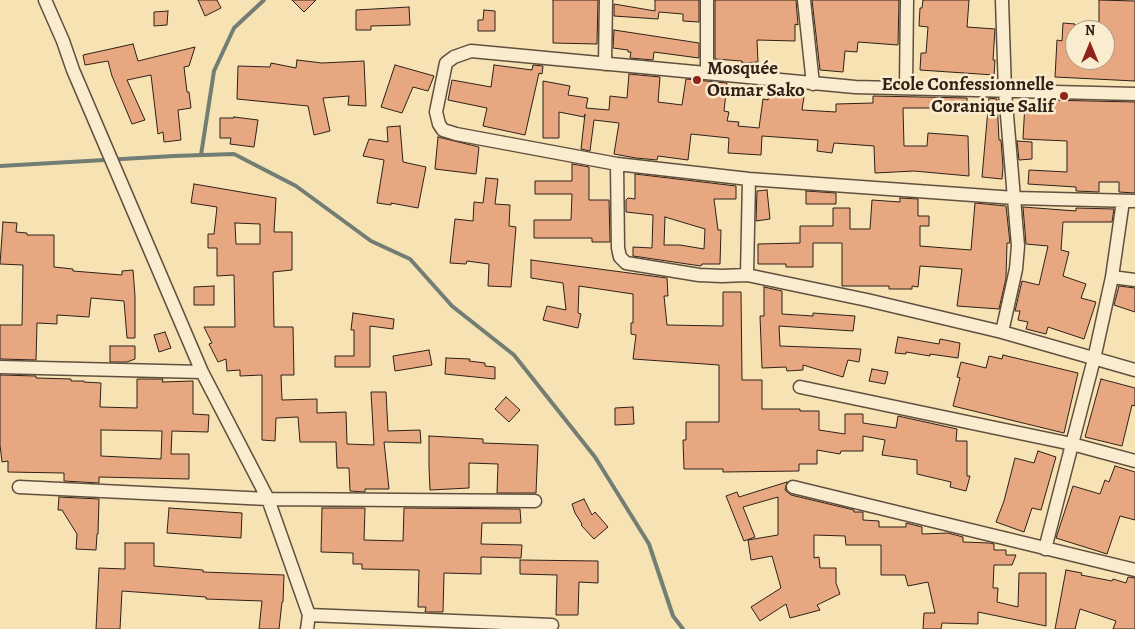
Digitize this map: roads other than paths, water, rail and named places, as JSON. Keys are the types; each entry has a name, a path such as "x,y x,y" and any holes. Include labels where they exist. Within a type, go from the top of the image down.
{"street":[{"path":"45,0 202,372 268,498 309,615 307,629"},
{"path":"605,64 606,0"},
{"path":"707,0 707,73"},
{"path":"804,0 814,84"},
{"path":"906,88 907,0"},
{"path":"1002,0 1005,91 1018,246 1016,269 1002,332"},
{"path":"1045,549 1094,359 1129,201 1015,198 749,179 617,164 456,134 443,130 439,124 436,112 446,63 462,53 471,51 855,87 1135,94"},
{"path":"617,164 618,248 620,257 626,263 699,275 747,275 867,300 1002,332 1135,370"},
{"path":"747,275 749,179"},
{"path":"1112,278 1135,280"},
{"path":"0,367 202,372"},
{"path":"800,387 1072,444 1135,461"},
{"path":"19,487 268,498 535,501"},
{"path":"793,487 1135,570"},
{"path":"309,615 552,625"}],"waterway":[{"path":"201,155 214,71 234,28 264,0"},
{"path":"0,166 234,154 296,186 371,241 410,259 452,306 514,355 595,457 649,544 673,616 683,629"}],"place":[{"name":"Mosquée Oumar Sako","path":"697,80"},
{"name":"Ecole Confessionnelle Coranique Salif","path":"1064,96"}]}
